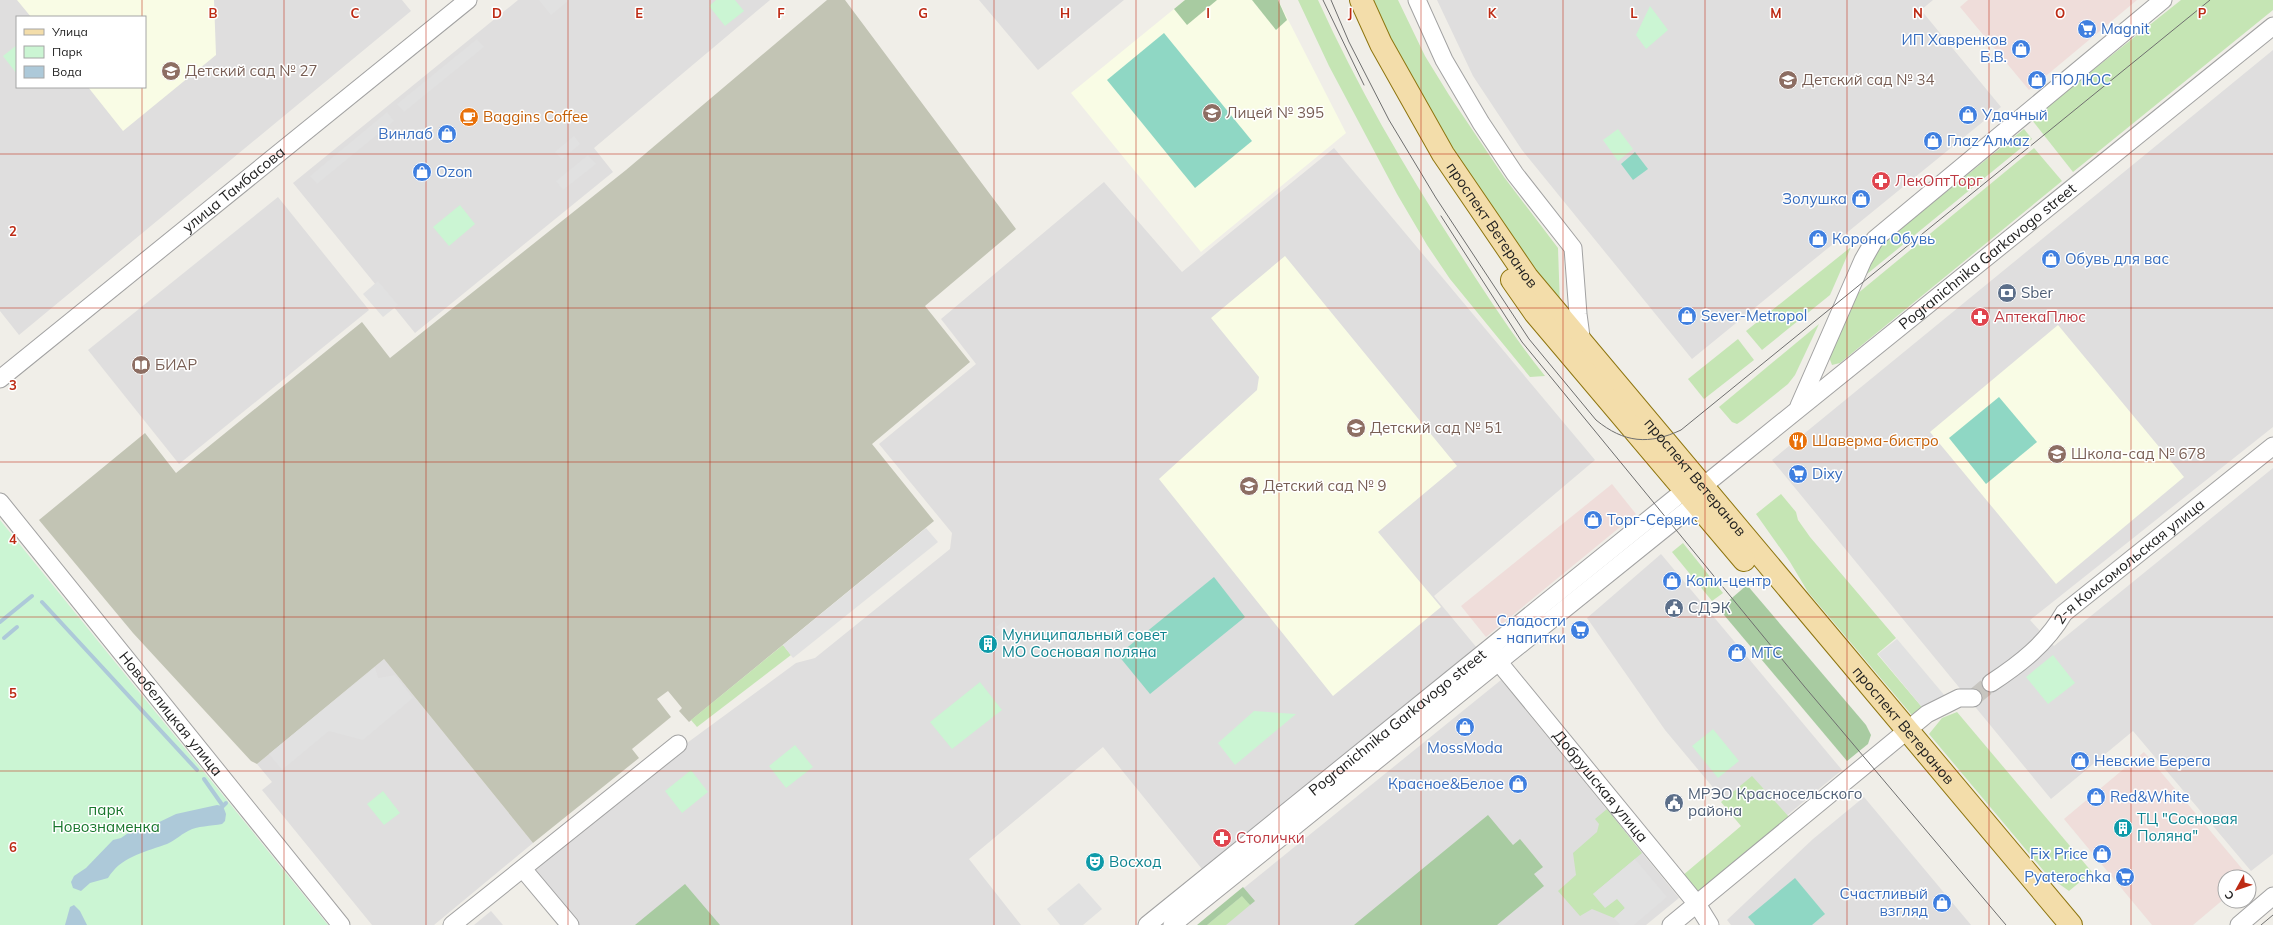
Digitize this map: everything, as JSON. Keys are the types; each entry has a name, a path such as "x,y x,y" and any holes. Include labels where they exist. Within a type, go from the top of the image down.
{"main road":[{"name":"проспект Ветеранов","path":"1345,0 1368,48 1400,108 1433,163 1535,313 1694,493 1901,735 2071,925"},
{"name":"проспект Ветеранов","path":"1361,0 1385,50 1443,154 1526,277 1582,344 1694,493"},
{"name":"проспект Ветеранов","path":"1901,735 2052,925"}],"street":[{"name":"улица Тамбасова","path":"0,379 468,0"},
{"path":"1417,0 1444,60 1481,123 1515,174 1573,248 1582,344"},
{"path":"1798,408 1866,253 1875,239 2163,0"},
{"name":"Pogranichnika Garkavogo street","path":"1172,925 1493,656 1798,408 2273,26"},
{"name":"2-я Комсомольская улица","path":"1991,683 2039,647 2055,629 2064,613 2273,446"},
{"name":"Новобелицкая улица","path":"0,502 340,925"},
{"name":"Pogranichnika Garkavogo street","path":"1147,925 1493,656"},
{"name":"Добрушская улица","path":"1493,656 1697,904 1710,925"},
{"path":"1671,925 1901,735 1937,708 1959,698 1973,698"},
{"path":"452,925 678,744"},
{"path":"523,868 570,925"},
{"path":"2239,925 2273,896"}],"shaded area":[{"path":"0,0 402,0 411,11 19,335 0,311"},
{"name":"Детский сад № 27","path":"17,0 214,0 216,55 123,131 89,88 146,88 146,16 30,16"},
{"path":"518,0 770,0 594,148 613,172 415,333 293,183"},
{"path":"539,0 569,0 551,15"},
{"path":"827,0 845,0 1016,229 925,306 970,362 872,444 934,521 689,722 679,711 682,708 668,691 657,699 671,717 632,749 639,758 533,843 384,659 257,764 251,761 133,633 39,520 145,433 176,473 362,322 390,358 626,170"},
{"path":"979,0 1124,0 1038,70"},
{"name":"Лицей № 395","path":"1185,0 1278,0 1346,133 1201,252 1071,93"},
{"path":"1437,0 1933,0 1921,10 2001,107 1692,359 1522,150 1473,76"},
{"path":"1968,0 2137,0 2029,90 1960,7"},
{"path":"477,39 484,47 404,112 397,104"},
{"path":"2273,50 2273,427 2030,620 2054,646 2273,468 2273,854 2254,869 2249,869 2133,731 2051,799 1772,460"},
{"path":"387,112 394,121 317,184 310,176"},
{"path":"574,136 580,144 562,159 555,152"},
{"path":"1334,148 1595,460 1434,596 1477,648 1312,787 1202,869 1103,747 969,859 1021,925 578,925 532,869 657,765 796,663 815,658 950,549 952,533 879,444 976,364 941,319 1104,182 1182,272"},
{"path":"588,155 596,164 563,190 556,181"},
{"path":"278,197 369,310 179,464 88,350"},
{"path":"1285,256 1457,466 1378,532 1441,607 1333,696 1159,479 1257,390 1259,377 1211,318"},
{"path":"378,281 398,305 383,317 363,294"},
{"name":"Школа-сад № 678","path":"2058,325 2184,477 2056,584 1930,432"},
{"path":"1612,484 1636,514 1486,637 1461,606"},
{"path":"926,528 938,542 793,658 783,645"},
{"path":"1661,554 1842,770 1757,840 1665,730 1587,618"},
{"path":"1004,621 1018,639 1011,645 996,627"},
{"path":"1897,639 1945,696 1926,712 1878,654"},
{"path":"384,659 533,843 434,925 372,925 262,790 272,782 257,764"},
{"path":"375,667 378,678 395,675 413,698 363,740 329,731 282,770 269,754"},
{"path":"1501,680 1679,898 1646,925 1198,925"},
{"path":"2144,752 2242,869 2217,869 2217,905 2193,925 2152,925 2064,819"},
{"path":"1864,797 1971,925 1731,925 1727,920 1813,839"},
{"path":"1635,859 1667,897 1634,925 1620,925 1614,918 1625,908 1617,899 1605,908 1593,894"},
{"path":"1079,883 1102,909 1083,925 1060,925 1047,909"},
{"path":"491,911 503,925 474,925"}],"green space":[{"path":"716,0 735,0 744,11 725,26 709,6"},
{"path":"1185,0 1217,0 1187,25 1174,9"},
{"path":"1252,0 1278,0 1287,20 1276,30"},
{"path":"1298,0 1318,0 1365,95 1418,186 1498,312 1545,376 1530,377 1450,279 1427,245 1397,194 1329,66"},
{"path":"1368,0 1398,0 1425,56 1449,95 1504,177 1558,248 1560,307 1447,146"},
{"path":"2181,0 2273,0 2273,10 2073,172 2032,120"},
{"path":"1650,6 1668,30 1646,49 1636,35"},
{"path":"1164,33 1252,141 1195,188 1107,80"},
{"path":"16,46 16,73 3,56"},
{"path":"1618,129 1633,149 1618,161 1603,140"},
{"path":"2024,129 2032,139 1867,274 1874,255 1883,243"},
{"path":"2034,148 2062,181 1840,363 1832,365 1829,357 1857,294"},
{"path":"1635,152 1648,169 1633,180 1621,164"},
{"path":"460,205 475,224 449,246 433,227"},
{"path":"1851,247 1830,295 1762,350 1746,331"},
{"path":"1819,324 1795,375 1788,384 1743,420 1737,424 1732,422 1719,407"},
{"path":"1738,339 1754,360 1704,399 1688,379"},
{"path":"1999,397 2037,442 1986,484 1949,438"},
{"path":"1781,494 1796,512 1798,520 1810,537 1896,638 1877,654 1926,712 1916,720 1808,592 1790,562 1756,514"},
{"name":"парк Новознаменка","path":"0,520 328,925 0,925"},
{"path":"1683,543 1723,593 1712,601 1672,552"},
{"path":"1214,577 1245,617 1150,694 1118,655"},
{"path":"1747,585 1866,725 1871,735 1868,744 1847,761 1719,609"},
{"path":"783,645 791,655 697,727 691,720"},
{"path":"2053,655 2075,683 2048,704 2026,677"},
{"path":"980,682 1002,710 952,749 930,722"},
{"path":"1254,711 1296,714 1235,765 1218,743"},
{"path":"1957,712 2092,872 2069,891 2048,876 1929,734 1942,718"},
{"path":"1713,729 1739,761 1718,778 1692,746"},
{"path":"795,745 813,767 786,788 769,766"},
{"path":"691,770 708,792 682,813 665,791"},
{"path":"1752,776 1789,817 1701,892 1695,892 1682,876 1741,826 1721,802"},
{"path":"383,791 400,813 384,825 367,804"},
{"path":"1607,809 1642,853 1593,894 1617,898 1625,908 1614,918 1592,909 1580,916 1558,891 1576,875 1573,853 1597,832 1599,824 1595,819"},
{"path":"1488,815 1513,845 1520,839 1543,867 1534,874 1544,886 1497,925 1354,925"},
{"path":"1795,878 1825,914 1812,925 1755,925 1748,917"},
{"path":"685,884 720,925 635,925"},
{"path":"1243,887 1255,901 1250,905 1242,896 1207,925 1197,925"},
{"path":"1243,895 1250,905 1226,925 1207,925"}],"water":[{"path":"217,805 223,806 226,814 225,821 222,824 192,829 167,844 140,853 126,860 113,871 108,878 90,883 81,891 73,888 71,882 74,876 86,868 113,840 121,838 134,829 151,826 176,814"},
{"path":"74,905 80,911 87,925 65,925 70,907"}],"waterway":[{"path":"0,622 32,596"},
{"path":"42,602 197,770"},
{"path":"4,638 17,627"},
{"path":"204,779 223,806 226,803"}],"tunnel":[{"path":"1973,698 1991,683"}],"tram line":[{"path":"1323,0 1364,85"},
{"path":"1331,0 1349,42 1389,120 1436,198 1529,339 1596,420 1606,428 1627,437 1637,439 1658,438 1681,430 2210,0"},
{"path":"1441,216 1522,342 1804,686 2006,925"},
{"path":"2261,925 2273,915"}],"place":[{"name":"Magnit","path":"2087,29"},
{"name":"ИП Хавренков Б.В.","path":"2021,49"},
{"name":"Детский сад № 27","path":"171,71"},
{"name":"Детский сад № 34","path":"1788,80"},
{"name":"ПОЛЮС","path":"2037,80"},
{"name":"Лицей № 395","path":"1212,113"},
{"name":"Удачный","path":"1968,115"},
{"name":"Baggins Coffee","path":"469,117"},
{"name":"Винлаб","path":"447,134"},
{"name":"Глаz Алмаz","path":"1933,141"},
{"name":"Ozon","path":"422,172"},
{"name":"ЛекОптТорг","path":"1881,181"},
{"name":"Золушка","path":"1861,199"},
{"name":"Корона Обувь","path":"1818,239"},
{"name":"Обувь для вас","path":"2051,259"},
{"name":"Sber","path":"2007,293"},
{"name":"Sever-Metropol","path":"1687,316"},
{"name":"АптекаПлюс","path":"1980,317"},
{"name":"БИАР","path":"141,365"},
{"name":"Детский сад № 51","path":"1356,428"},
{"name":"Шаверма-бистро","path":"1798,441"},
{"name":"Школа-сад № 678","path":"2057,454"},
{"name":"Dixy","path":"1798,474"},
{"name":"Детский сад № 9","path":"1249,486"},
{"name":"Торг-Сервис","path":"1593,520"},
{"name":"Копи-центр","path":"1672,581"},
{"name":"СДЭК","path":"1674,608"},
{"name":"Сладости - напитки","path":"1580,630"},
{"name":"Муниципальный совет МО Сосновая поляна","path":"988,644"},
{"name":"МТС","path":"1737,653"},
{"name":"MossModa","path":"1465,727"},
{"name":"Невские Берега","path":"2080,761"},
{"name":"Красное&Белое","path":"1518,784"},
{"name":"Red&White","path":"2096,797"},
{"name":"МРЭО Красносельского района","path":"1674,803"},
{"name":"ТЦ \"Сосновая Поляна\"","path":"2123,828"},
{"name":"Столички","path":"1222,838"},
{"name":"Fix Price","path":"2102,854"},
{"name":"Восход","path":"1095,862"},
{"name":"Pyaterochka","path":"2125,877"},
{"name":"Счастливый взгляд","path":"1942,903"}]}
